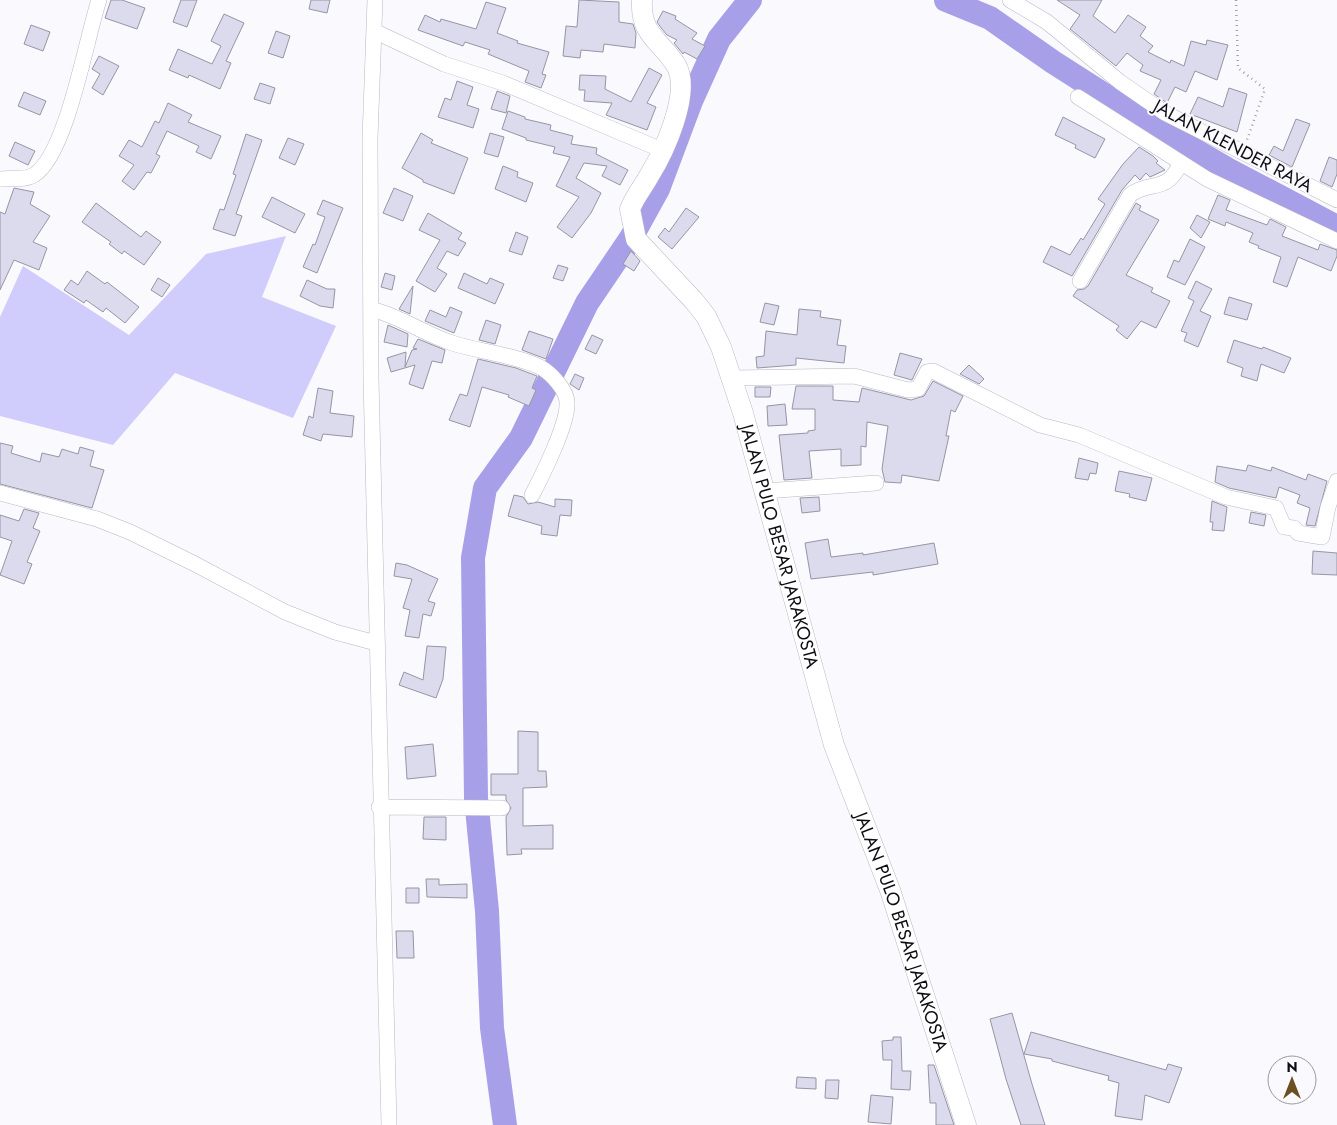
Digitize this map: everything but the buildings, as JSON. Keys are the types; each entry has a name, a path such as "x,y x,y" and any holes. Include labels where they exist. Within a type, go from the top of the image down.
{"street":[{"path":"0,179 27,178 34,174 42,168 61,134 99,0"},
{"path":"375,0 370,139 371,309 379,807 387,999 389,1125"},
{"name":"JALAN PULO BESAR JARAKOSTA","path":"642,0 642,15 646,29 676,66 681,87 675,116 662,150 631,206 634,230 706,316 716,334 732,378 765,491 834,746 890,890 966,1125"},
{"name":"JALAN KLENDER RAYA","path":"1010,0 1047,22 1120,82 1165,114 1337,200"},
{"path":"374,31 444,64 503,83 662,150"},
{"path":"1078,97 1181,163 1230,191 1337,241"},
{"path":"1080,281 1124,202 1136,190 1162,185 1172,179 1181,163"},
{"path":"371,309 402,320 453,344 490,351 540,367 562,389 567,404 564,419 544,472 532,495"},
{"path":"732,378 854,376 908,390 918,389 927,372 933,371 1040,425 1079,435 1226,497 1276,508 1284,527 1294,528 1298,533 1322,537 1331,526 1328,507 1337,481"},
{"path":"765,491 876,483"},
{"path":"0,493 97,519 130,532 285,612 335,632 376,643"},
{"path":"379,807 498,808"}],"path":[{"path":"1236,0 1238,68 1265,89 1243,152"}],"shaded area":[{"path":"286,236 262,297 336,326 293,418 175,373 113,445 0,416 0,317 23,266 129,335 206,254"}],"waterway":[{"path":"505,1125 492,1028 487,911 476,798 473,558 485,488 521,438 587,303 631,238 658,189 691,101 719,39 750,0"},
{"path":"946,0 990,18 1053,62 1161,131 1227,169 1337,227"}]}
